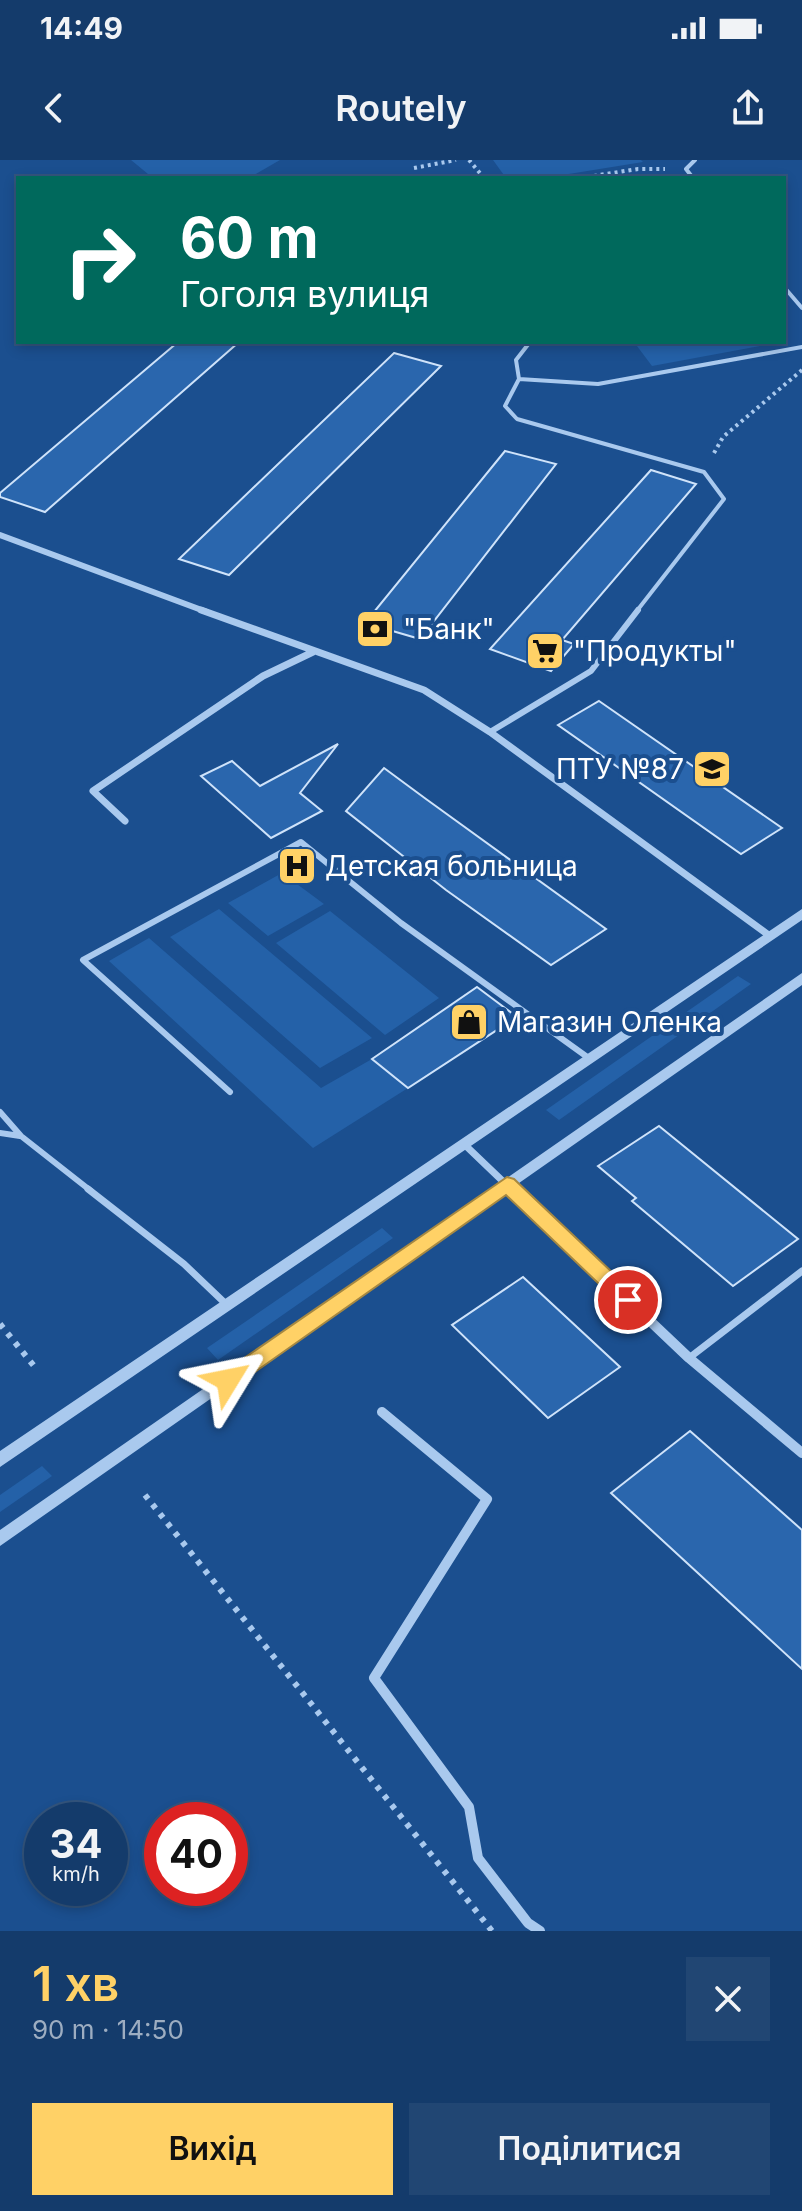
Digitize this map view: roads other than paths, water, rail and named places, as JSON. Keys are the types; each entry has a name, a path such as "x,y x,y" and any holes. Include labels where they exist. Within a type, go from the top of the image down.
{"street":[{"path":"0,535 313,652 424,690 490,732 770,936"},
{"path":"125,821 93,791 263,676 313,652"},
{"path":"0,1460 802,914"},
{"path":"0,1539 802,978"},
{"path":"465,1145 689,1358 802,1453"},
{"path":"382,1412 487,1499 374,1678 469,1807 478,1858 528,1923 540,1931"}],"lane":[{"path":"691,176 686,169 695,160"},
{"path":"786,289 802,308"},
{"path":"490,732 591,671 724,499 704,472 517,419 505,406 519,379 516,360 528,344"},
{"path":"519,379 598,384 802,347"},
{"path":"230,1092 83,960 301,842 401,923 590,1059"},
{"path":"0,1112 21,1136 184,1264 228,1306"},
{"path":"0,1133 21,1136"},
{"path":"689,1358 802,1271"}],"place":[{"name":"\"Банк\"","path":"375,629"},
{"name":"\"Продукты\"","path":"545,651"},
{"name":"ПТУ №87","path":"712,769"},
{"name":"Детская больница","path":"297,866"},
{"name":"Магазин Оленка","path":"469,1022"}]}
